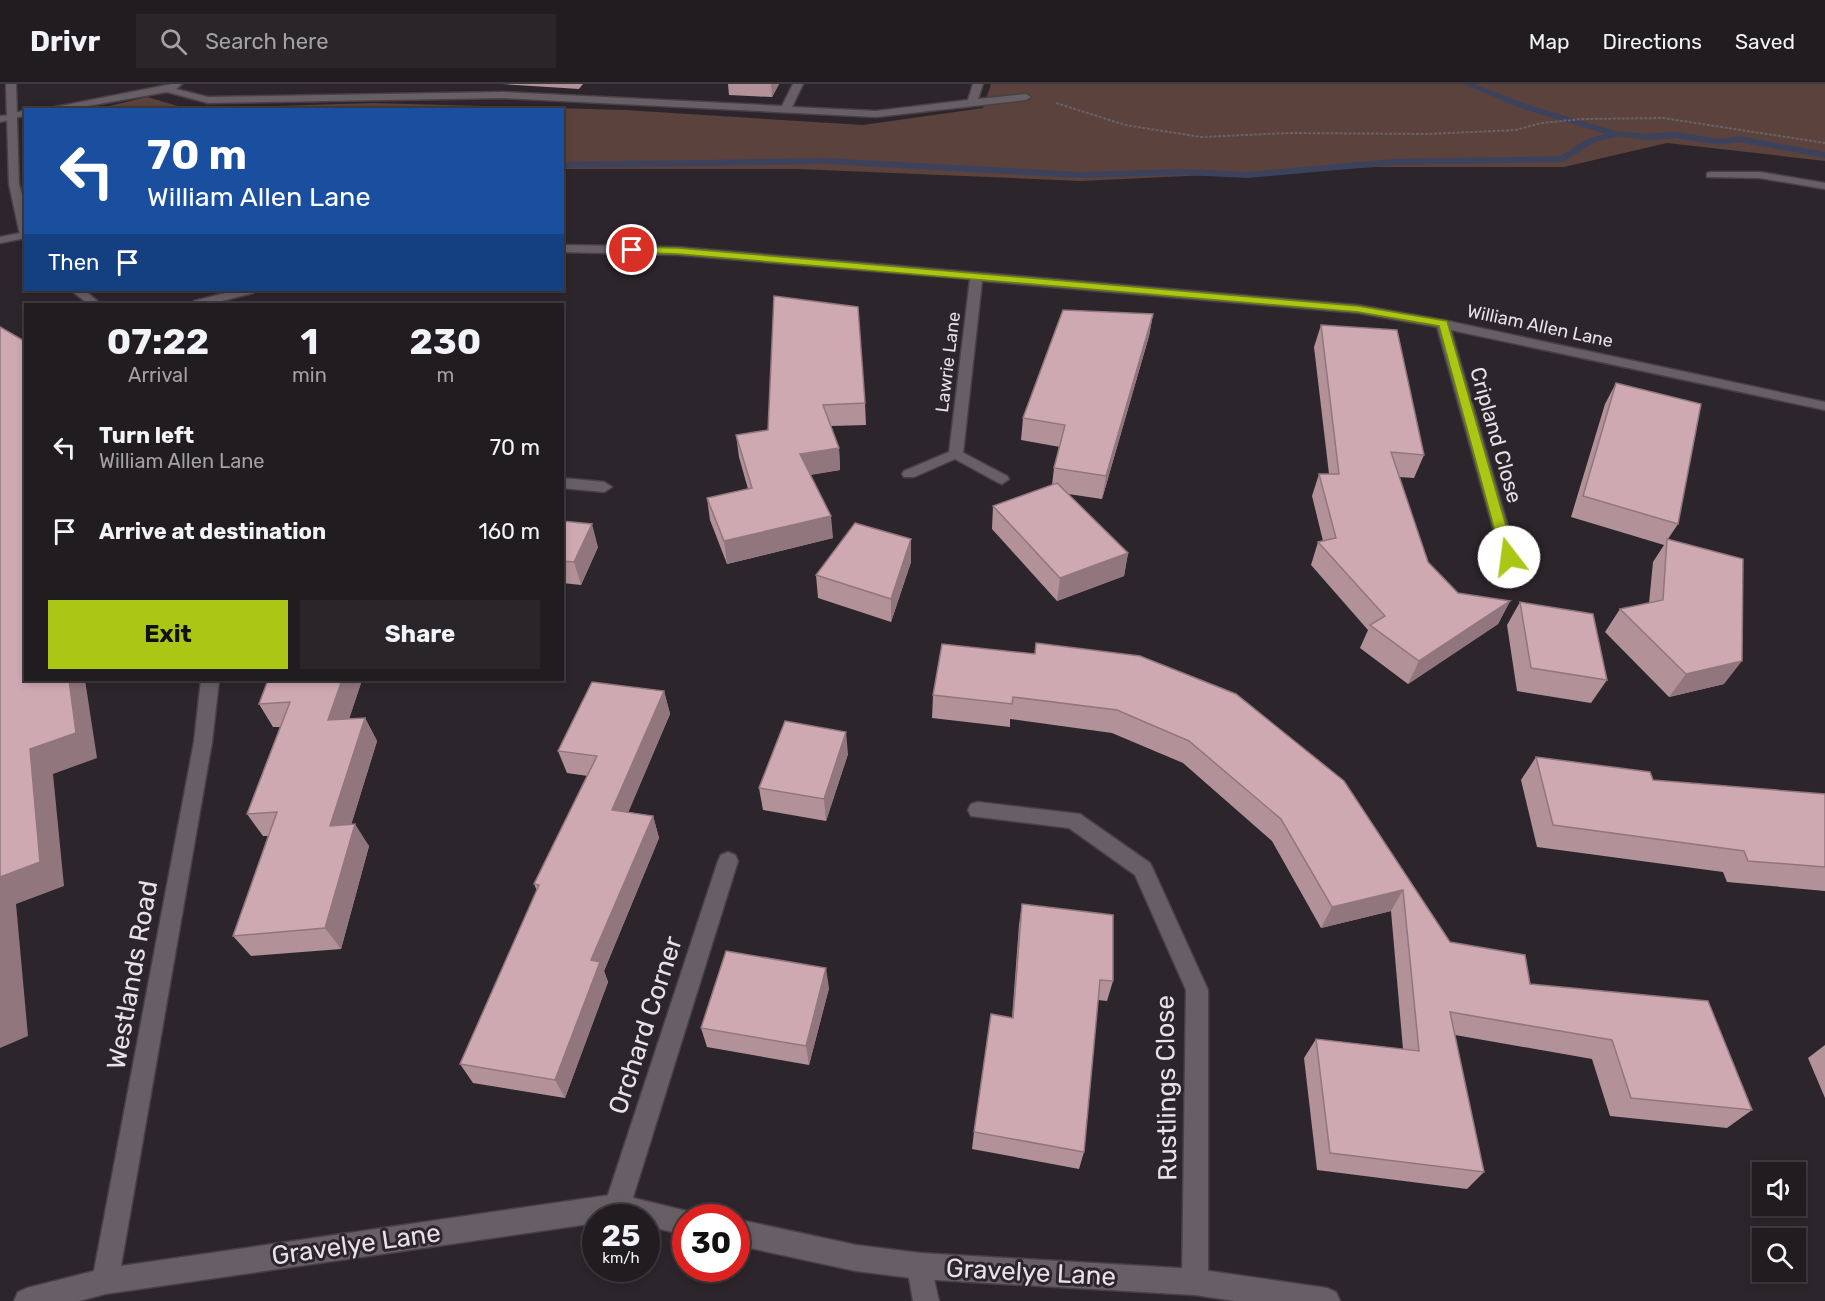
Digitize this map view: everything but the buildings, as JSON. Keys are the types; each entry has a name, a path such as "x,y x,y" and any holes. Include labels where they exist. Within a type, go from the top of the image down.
{"street":[{"path":"11,84 14,184 24,230"},
{"path":"57,108 168,89 179,84"},
{"path":"503,95 513,84"},
{"path":"786,109 798,84"},
{"path":"972,102 978,84"},
{"path":"168,89 208,100 503,95 876,114 1026,97"},
{"path":"0,119 24,113"},
{"path":"1711,174 1760,175 1825,186"},
{"path":"0,240 24,235"},
{"name":"William Allen Lane","path":"564,248 678,251 1358,309 1443,324 1825,406"},
{"name":"Lawrie Lane","path":"956,453 976,276"},
{"path":"78,291 94,303"},
{"path":"202,303 245,291"},
{"name":"Cripland Close","path":"1443,324 1509,557"},
{"path":"909,474 956,453 1002,479"},
{"path":"564,483 604,487"},
{"name":"Westlands Road","path":"105,1281 203,742 210,681"},
{"name":"Rustlings Close","path":"978,810 1073,820 1143,870 1197,990 1195,1282"},
{"name":"Orchard Corner","path":"617,1204 728,861"},
{"name":"Gravelye Lane","path":"27,1301 105,1281 582,1212"},
{"name":"Gravelye Lane","path":"750,1235 856,1258 920,1266 1195,1282 1327,1301"},
{"path":"920,1266 926,1301"}],"path":[{"path":"1026,97 1063,105 1125,125 1202,137 1290,133 1428,134 1516,130 1541,123 1583,119 1663,118 1825,143"}],"shaded area":[{"path":"991,84 1825,84 1825,161 1667,143 1564,167 1377,167 1080,181 798,169 564,169 564,108 863,125 983,108"},
{"path":"147,97 185,108 101,108"},
{"path":"372,103 553,108 219,108"}],"waterway":[{"path":"1467,84 1526,107 1615,134"},
{"path":"564,165 825,161 1081,175 1185,172 1248,175 1393,162 1563,159 1590,141 1619,133 1646,137 1675,135 1720,142 1739,139 1825,155"}],"route":[{"path":"632,250 678,251 1358,309 1443,324 1509,557"}]}
